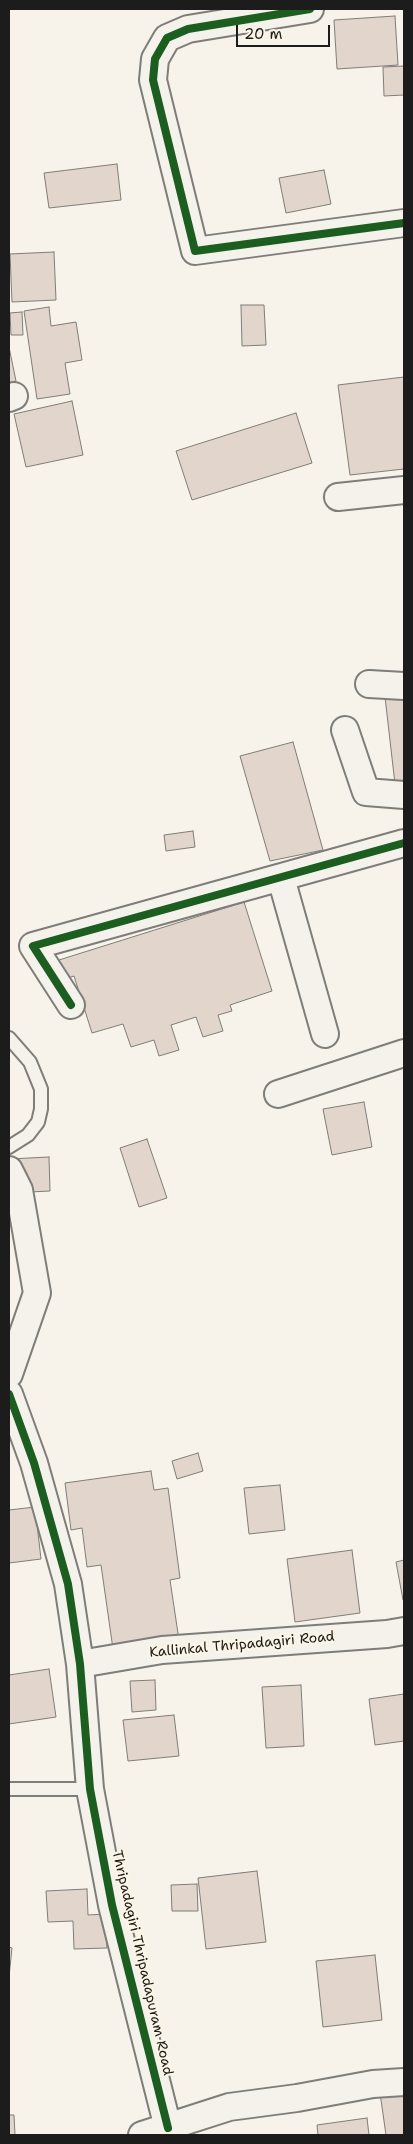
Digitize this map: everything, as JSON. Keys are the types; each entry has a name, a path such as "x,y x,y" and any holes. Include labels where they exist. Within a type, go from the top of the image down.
{"street":[{"path":"310,9 188,29 167,38 155,59 153,80 195,251 404,223"},
{"path":"338,496 404,490"},
{"path":"369,684 404,686"},
{"path":"345,730 366,792 404,795"},
{"path":"71,1005 33,946 404,844"},
{"path":"281,878 325,1034"},
{"path":"278,1094 404,1053"},
{"path":"9,1170 19,1190 37,1292 9,1374"},
{"name":"Thripadagiri Thripadapuram Road","path":"9,1394 34,1463 68,1584 80,1664 90,1789 112,1905 168,2128"},
{"name":"Kallinkal Thripadagiri Road","path":"80,1664 162,1650 387,1634 404,1631"},
{"path":"142,2135 229,2107 297,2098 373,2084 404,2082"}],"lane":[{"path":"9,1038 30,1062 41,1089 41,1109 38,1122 28,1135 9,1147"},
{"path":"9,1789 90,1789"}],"building":[{"path":"395,16 398,65 337,69 334,20"},
{"path":"404,66 404,95 384,96 383,67"},
{"path":"117,164 121,200 49,208 44,173"},
{"path":"324,170 331,204 286,213 279,178"},
{"path":"54,252 56,300 12,302 10,254"},
{"path":"241,305 264,305 266,345 242,346"},
{"path":"49,307 51,326 76,322 82,360 65,363 70,394 37,399 24,311"},
{"path":"22,312 23,335 11,335 10,313"},
{"path":"9,347 16,381 9,383"},
{"path":"404,377 404,469 350,475 338,385"},
{"path":"72,401 83,455 26,467 14,414"},
{"path":"296,413 312,463 192,500 176,451"},
{"path":"404,695 404,783 395,784 385,697"},
{"path":"293,742 323,850 270,861 240,756"},
{"path":"193,831 195,847 166,851 164,835"},
{"path":"244,902 272,991 230,1005 232,1011 218,1015 223,1031 203,1037 196,1017 171,1025 179,1050 159,1056 154,1040 131,1047 123,1024 92,1033 74,976 65,979 59,960"},
{"path":"364,1102 372,1147 332,1155 323,1109"},
{"path":"147,1139 167,1198 139,1207 120,1148"},
{"path":"49,1157 50,1191 9,1193 9,1159"},
{"path":"198,1453 203,1471 177,1479 172,1461"},
{"path":"151,1471 154,1490 168,1488 180,1578 170,1580 179,1640 113,1649 101,1565 87,1567 82,1528 71,1530 65,1483"},
{"path":"280,1485 285,1530 249,1534 244,1488"},
{"path":"35,1507 41,1559 9,1563 9,1510"},
{"path":"352,1550 360,1613 295,1622 287,1559"},
{"path":"404,1560 404,1600 403,1600 396,1562"},
{"path":"49,1669 56,1717 9,1724 9,1675"},
{"path":"155,1680 156,1710 132,1712 130,1681"},
{"path":"301,1685 304,1746 266,1748 262,1687"},
{"path":"404,1694 404,1741 375,1745 369,1699"},
{"path":"174,1715 179,1756 128,1761 123,1720"},
{"path":"257,1871 266,1942 206,1949 198,1878"},
{"path":"197,1884 198,1911 172,1911 171,1885"},
{"path":"87,1889 88,1915 106,1914 107,1948 74,1949 73,1921 48,1922 46,1891"},
{"path":"9,1947 12,1948 9,1977"},
{"path":"375,1955 382,2020 323,2027 316,1961"},
{"path":"404,2090 404,2135 386,2135 380,2093"},
{"path":"9,2115 14,2115 15,2135 9,2135"},
{"path":"367,2118 369,2135 318,2135 317,2125"}],"cycle path":[{"path":"310,9 188,29 167,38 155,59 153,80 195,251 404,223"},
{"path":"71,1005 33,946 404,843"},
{"path":"9,1394 34,1463 68,1584 80,1664 90,1789 112,1905 168,2128"}]}
